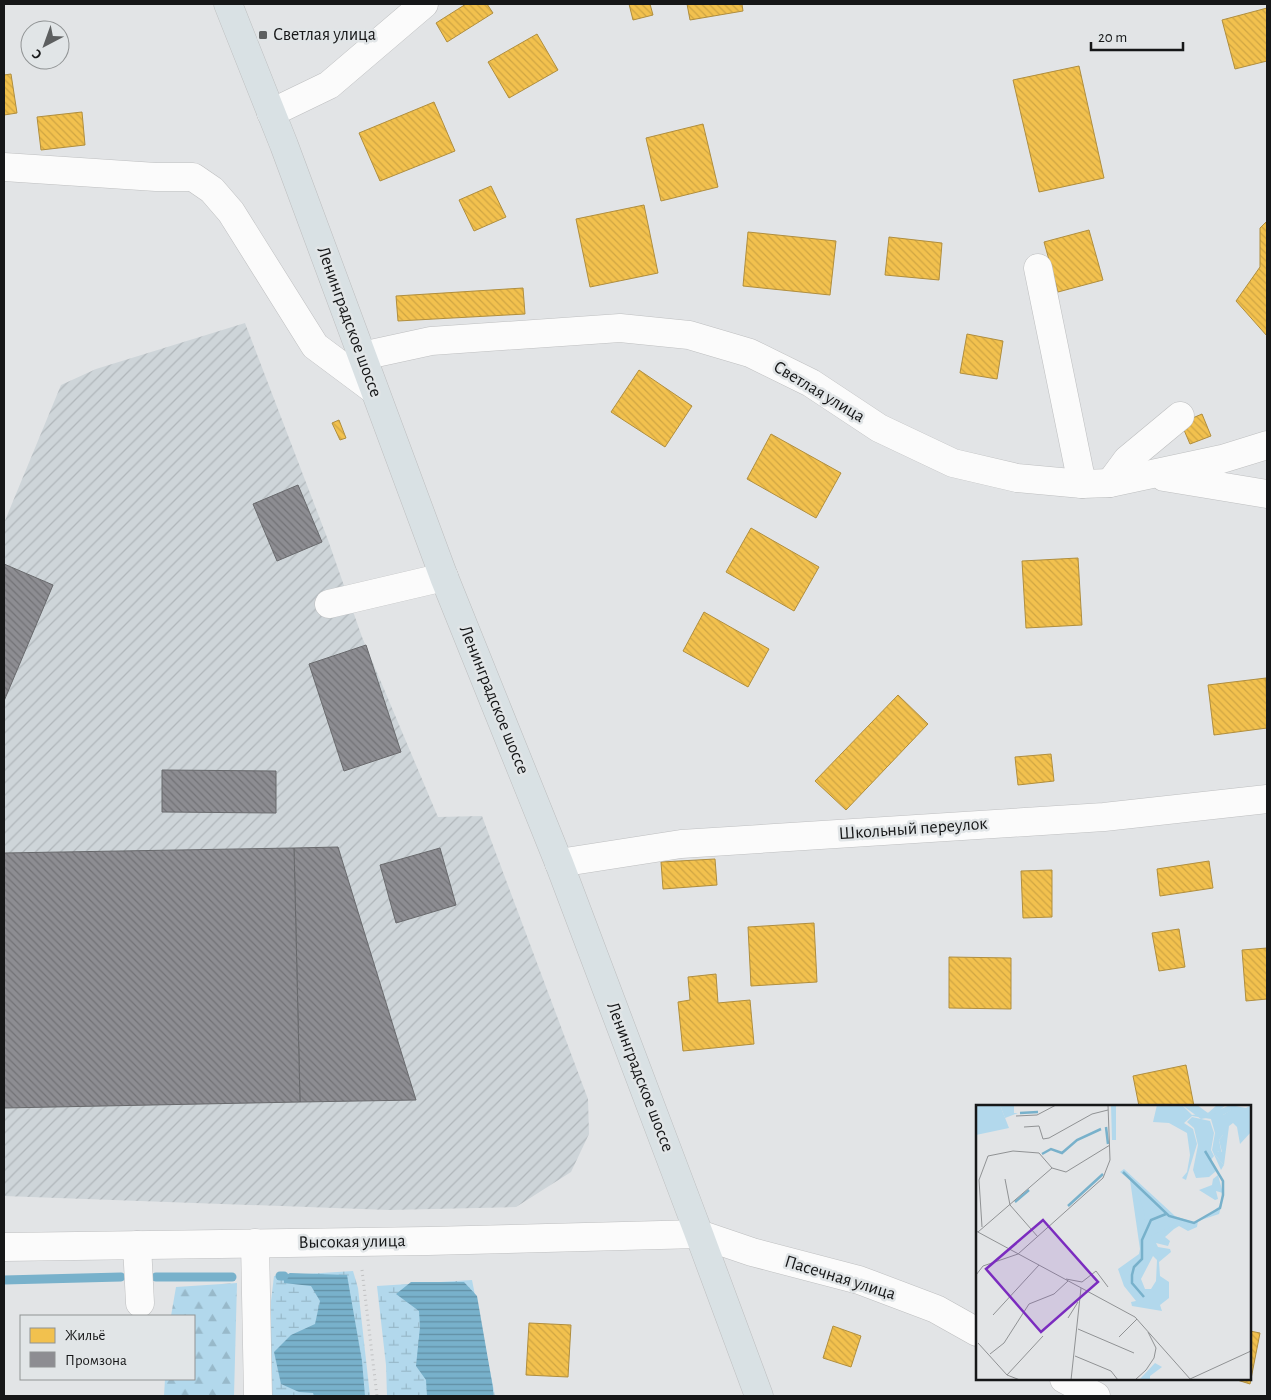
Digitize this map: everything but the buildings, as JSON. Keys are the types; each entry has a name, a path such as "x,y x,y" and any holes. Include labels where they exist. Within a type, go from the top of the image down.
{"main road":[{"name":"Ленинградское шоссе","path":"228,4 410,481 444,577 559,863 759,1396"}],"street":[{"path":"271,113 329,85 424,4"},
{"path":"4,167 156,177 193,177 212,190 231,212 315,346 374,390"},
{"path":"1038,268 1082,484"},
{"name":"Светлая улица","path":"362,356 431,341 620,328 689,336 750,352 811,384 879,428 953,463 1017,478 1082,484 1110,483 1222,459 1267,446"},
{"path":"1110,483 1127,460 1180,416"},
{"path":"1148,475 1267,494"},
{"path":"329,604 444,577"},
{"name":"Школьный переулок","path":"559,863 681,844 1104,817 1267,799"},
{"name":"Высокая улица","path":"4,1248 699,1234"},
{"name":"Пасечная улица","path":"699,1234 752,1252 858,1280 936,1309 976,1331"},
{"path":"255,1244 258,1396"},
{"path":"137,1245 140,1303"},
{"path":"1066,1380 1096,1396"}],"path":[{"path":"358,1242 378,1396"}],"shaded area":[{"path":"245,323 328,540 362,637 438,817 482,816 588,1099 589,1134 571,1172 516,1207 389,1210 4,1196 4,523 61,385 96,369"},
{"path":"290,1273 347,1275 362,1361 365,1396 314,1396 313,1393 299,1392 281,1384 274,1352 291,1335 315,1324 320,1301 311,1286 284,1283 284,1276"},
{"path":"411,1282 464,1282 477,1296 493,1396 427,1396 426,1380 416,1366 420,1327 419,1311 396,1294"}],"green space":[{"path":"353,1271 358,1288 370,1396 266,1396 264,1360 274,1276"},
{"path":"472,1280 495,1396 387,1396 386,1365 377,1286"},
{"path":"237,1283 234,1396 164,1396 165,1380 195,1380 195,1315 171,1315 176,1287"}],"waterway":[{"path":"4,1280 121,1277"},
{"path":"156,1277 232,1277"}],"place":[{"name":"Светлая улица","path":"263,35"}]}
